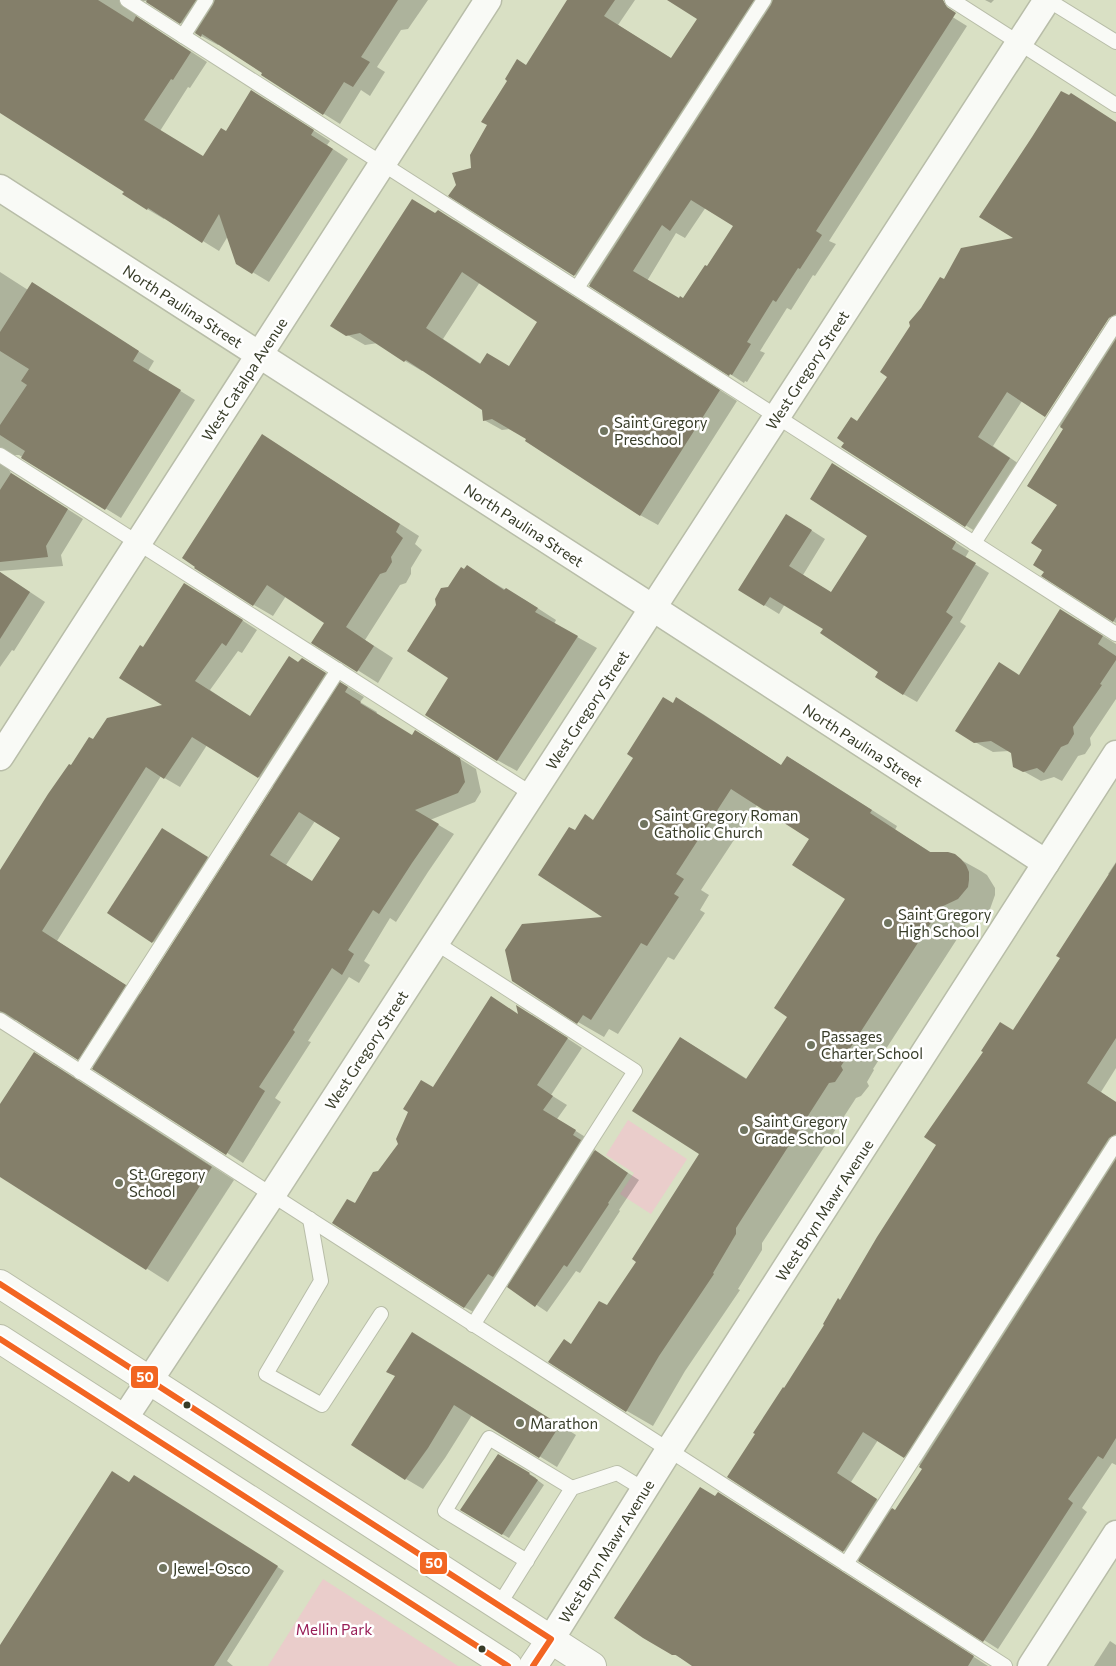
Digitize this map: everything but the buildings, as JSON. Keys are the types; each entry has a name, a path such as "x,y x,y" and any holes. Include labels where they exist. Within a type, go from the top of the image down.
{"main road":[{"path":"0,1284 592,1666"},
{"path":"0,1339 508,1666"},
{"name":"West Bryn Mawr Avenue","path":"533,1666 550,1639"}],"street":[{"name":"West Catalpa Avenue","path":"0,757 488,0"},
{"name":"West Gregory Street","path":"124,1419 436,943 1047,0"},
{"name":"North Paulina Street","path":"0,188 1046,863"},
{"name":"West Bryn Mawr Avenue","path":"550,1639 669,1450 1116,754"},
{"path":"1030,1666 1116,1534"}],"lane":[{"path":"128,0 1116,634"},
{"path":"183,36 206,0"},
{"path":"577,288 764,0"},
{"path":"952,0 1116,105"},
{"path":"1047,0 1116,42"},
{"path":"974,543 1116,324"},
{"path":"0,455 532,794"},
{"path":"80,1072 338,670"},
{"path":"436,943 635,1071 473,1325"},
{"path":"0,1020 1005,1666"},
{"path":"846,1564 1116,1143"},
{"path":"310,1220 321,1282 266,1374 322,1406 381,1314"},
{"path":"527,1561 445,1511 489,1438 572,1488"},
{"path":"499,1606 572,1488 617,1473 644,1490"}],"green space":[{"path":"628,1120 687,1159 651,1214 620,1194 634,1173 606,1155"},
{"name":"Mellin Park","path":"323,1579 458,1666 268,1666"}],"transit line":[{"name":"50","path":"0,1284 551,1639 533,1666"},
{"name":"50","path":"0,1339 508,1666"}],"place":[{"name":"Saint Gregory Preschool","path":"604,431"},
{"name":"Saint Gregory Roman Catholic Church","path":"644,824"},
{"name":"Saint Gregory High School","path":"888,923"},
{"name":"Passages Charter School","path":"811,1045"},
{"name":"Saint Gregory Grade School","path":"744,1130"},
{"name":"St. Gregory School","path":"119,1183"},
{"name":"Marathon","path":"520,1423"},
{"name":"Jewel-Osco","path":"163,1568"}]}
